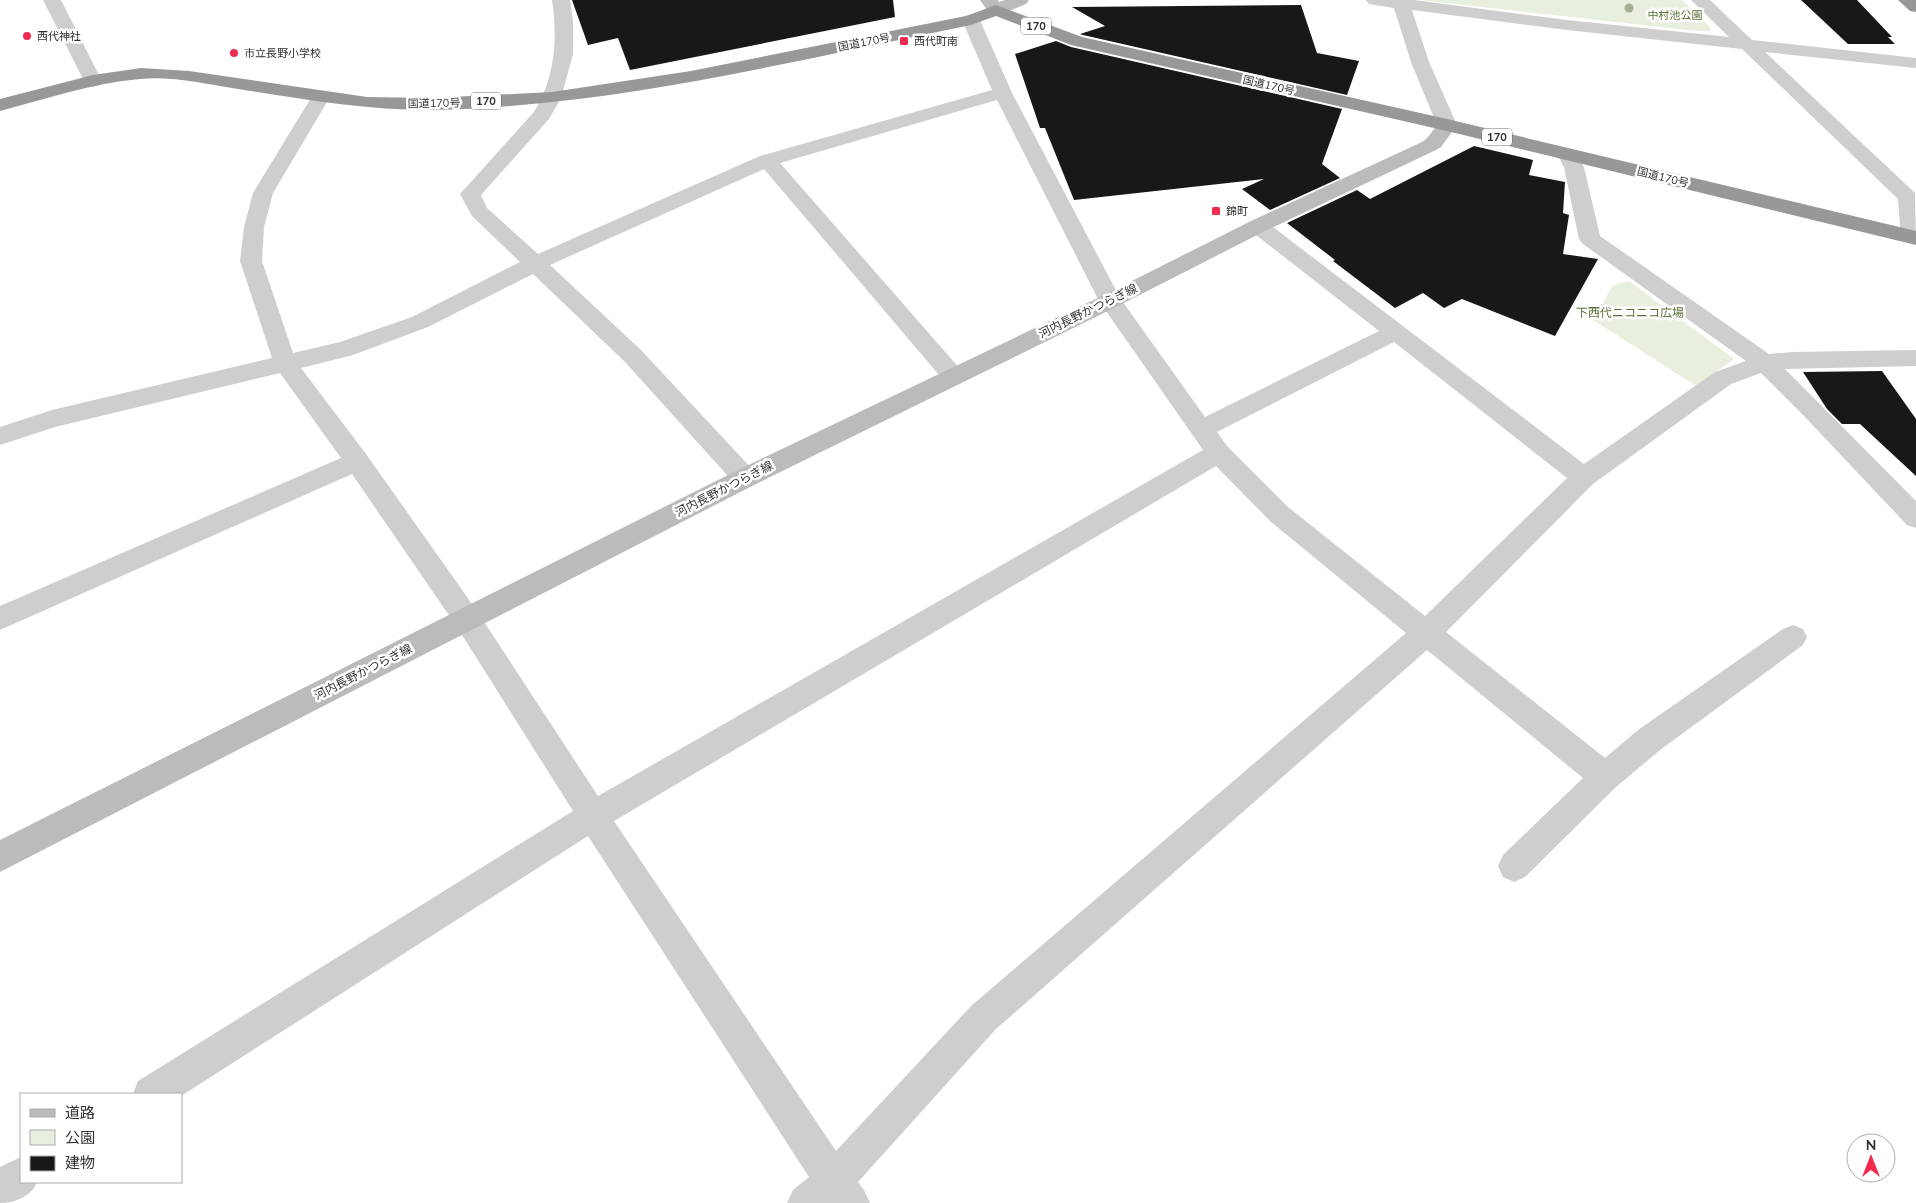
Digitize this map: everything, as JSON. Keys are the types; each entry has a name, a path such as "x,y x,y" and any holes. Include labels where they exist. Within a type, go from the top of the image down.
{"highway":[{"path":"1907,0 1916,7"},
{"name":"国道170号","path":"0,105 92,81 141,73 189,76 367,103 430,104 552,98 691,76 971,20 992,5 1077,41 1447,125 1914,237"}],"main road":[{"path":"992,5 1020,0"},
{"name":"河内長野かつらぎ線","path":"0,857 745,478 1110,301 1258,226 1434,143 1447,125"}],"street":[{"path":"52,0 92,81"},
{"path":"561,0 564,21 564,54 552,98 542,115 470,194 479,211 633,356 745,478"},
{"path":"1376,0 1567,25 1916,63"},
{"path":"1700,0 1908,198 1914,237"},
{"path":"1401,2 1420,62 1447,125"},
{"path":"971,20 1003,93 1110,301 1218,453 1279,514 1605,777"},
{"path":"0,436 52,419 345,349 420,322 536,264 767,160 1003,93"},
{"path":"321,97 263,193 254,227 251,261 285,363 358,461 466,619 592,816 843,1192"},
{"path":"1567,154 1574,167 1590,239 1764,363 1813,410 1916,518"},
{"path":"767,160 953,376"},
{"path":"1258,226 1584,477"},
{"path":"1202,429 1396,332"},
{"path":"806,1203 843,1192 983,1018 1426,634 1584,477 1723,378 1764,363 1793,360 1916,358"},
{"path":"153,1093 592,816 1218,453"},
{"path":"0,618 358,461"},
{"path":"1514,866 1605,777 1649,740 1793,637"},
{"path":"0,1190 20,1177"}],"green space":[{"name":"中村池公園","path":"1420,0 1682,0 1710,27 1710,31 1696,31"},
{"name":"下西代ニコニコ広場","path":"1629,281 1734,359 1696,386 1593,320 1613,285"}],"building":[{"path":"572,0 893,0 895,17 630,70 618,38 588,45"},
{"path":"1801,0 1857,0 1892,37 1888,37 1895,44 1848,44"},
{"path":"1301,5 1317,53 1359,61 1347,95 1083,35 1080,34 1105,26 1072,7"},
{"path":"1056,41 1071,47 1342,109 1322,164 1340,178 1270,210 1242,189 1264,179 1074,200 1045,128 1040,128 1015,54"},
{"path":"1474,146 1533,160 1529,175 1565,182 1563,213 1569,215 1563,254 1598,259 1555,336 1462,299 1444,308 1423,293 1395,308 1287,223 1357,190 1370,199"},
{"path":"1882,371 1916,419 1916,476 1860,424 1842,424 1827,409 1803,372"}],"place":[{"name":"西代神社","path":"27,36"},
{"name":"西代町南","path":"904,41"},
{"name":"市立長野小学校","path":"234,53"},
{"name":"錦町","path":"1216,211"}]}
